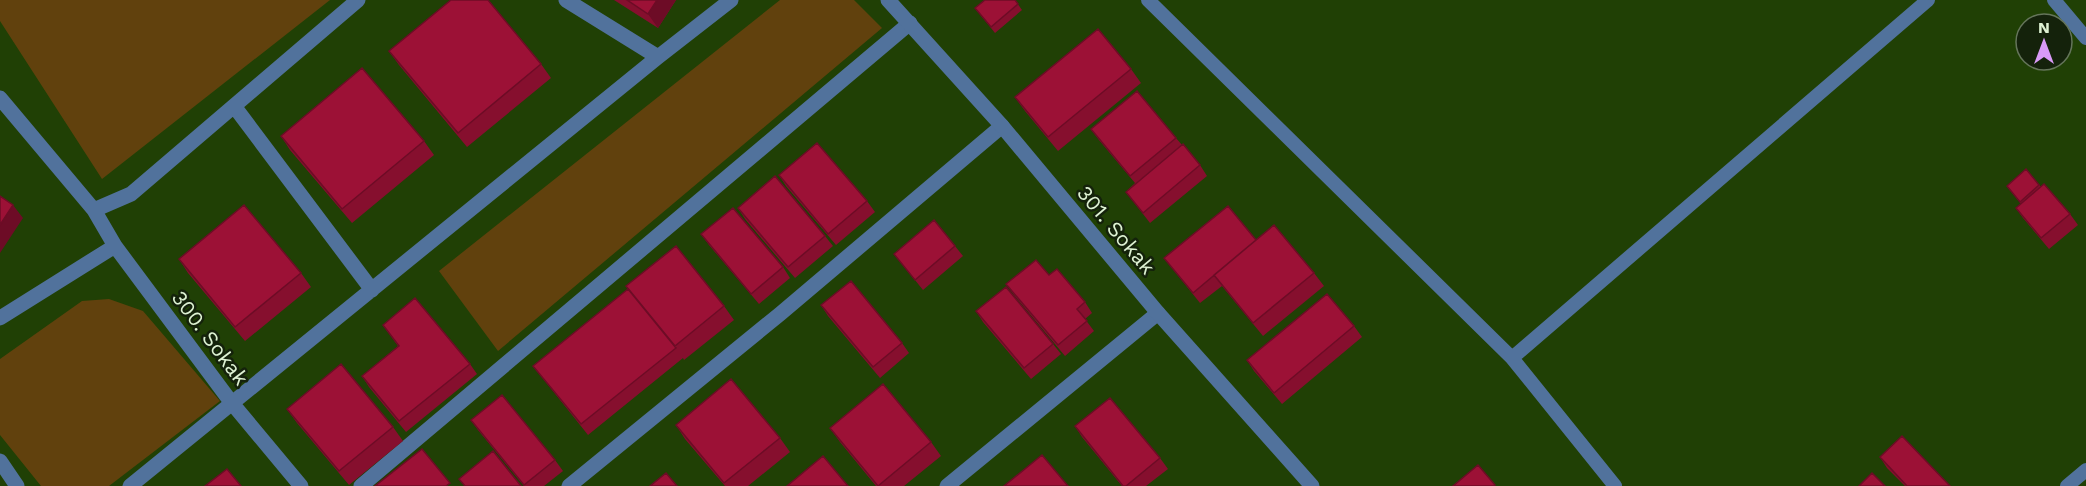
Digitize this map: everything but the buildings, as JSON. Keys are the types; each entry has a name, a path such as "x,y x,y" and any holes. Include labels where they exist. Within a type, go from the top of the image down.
{"street":[{"path":"94,210 131,194 358,0"},
{"path":"566,0 658,57"},
{"path":"130,486 231,402 731,0"},
{"name":"301. Sokak","path":"888,0 1002,126 1158,313 1312,486"},
{"path":"361,486 910,23"},
{"name":"300. Sokak","path":"0,98 94,210 115,246 231,402 301,486"},
{"path":"234,106 372,290"},
{"path":"569,486 780,314 1002,126"},
{"path":"0,318 115,246"},
{"path":"947,486 1158,313"},
{"path":"0,461 17,486"}],"lane":[{"path":"1148,0 1512,358 1615,486"},
{"path":"1512,358 1928,0"},
{"path":"2054,0 2086,38"},
{"path":"2067,486 2086,470"}],"shaded area":[{"path":"0,0 330,0 102,179 0,21"},
{"path":"780,0 854,0 882,28 498,351 439,271"},
{"path":"109,299 143,311 220,401 109,486 41,486 0,435 0,359 82,301"}]}
